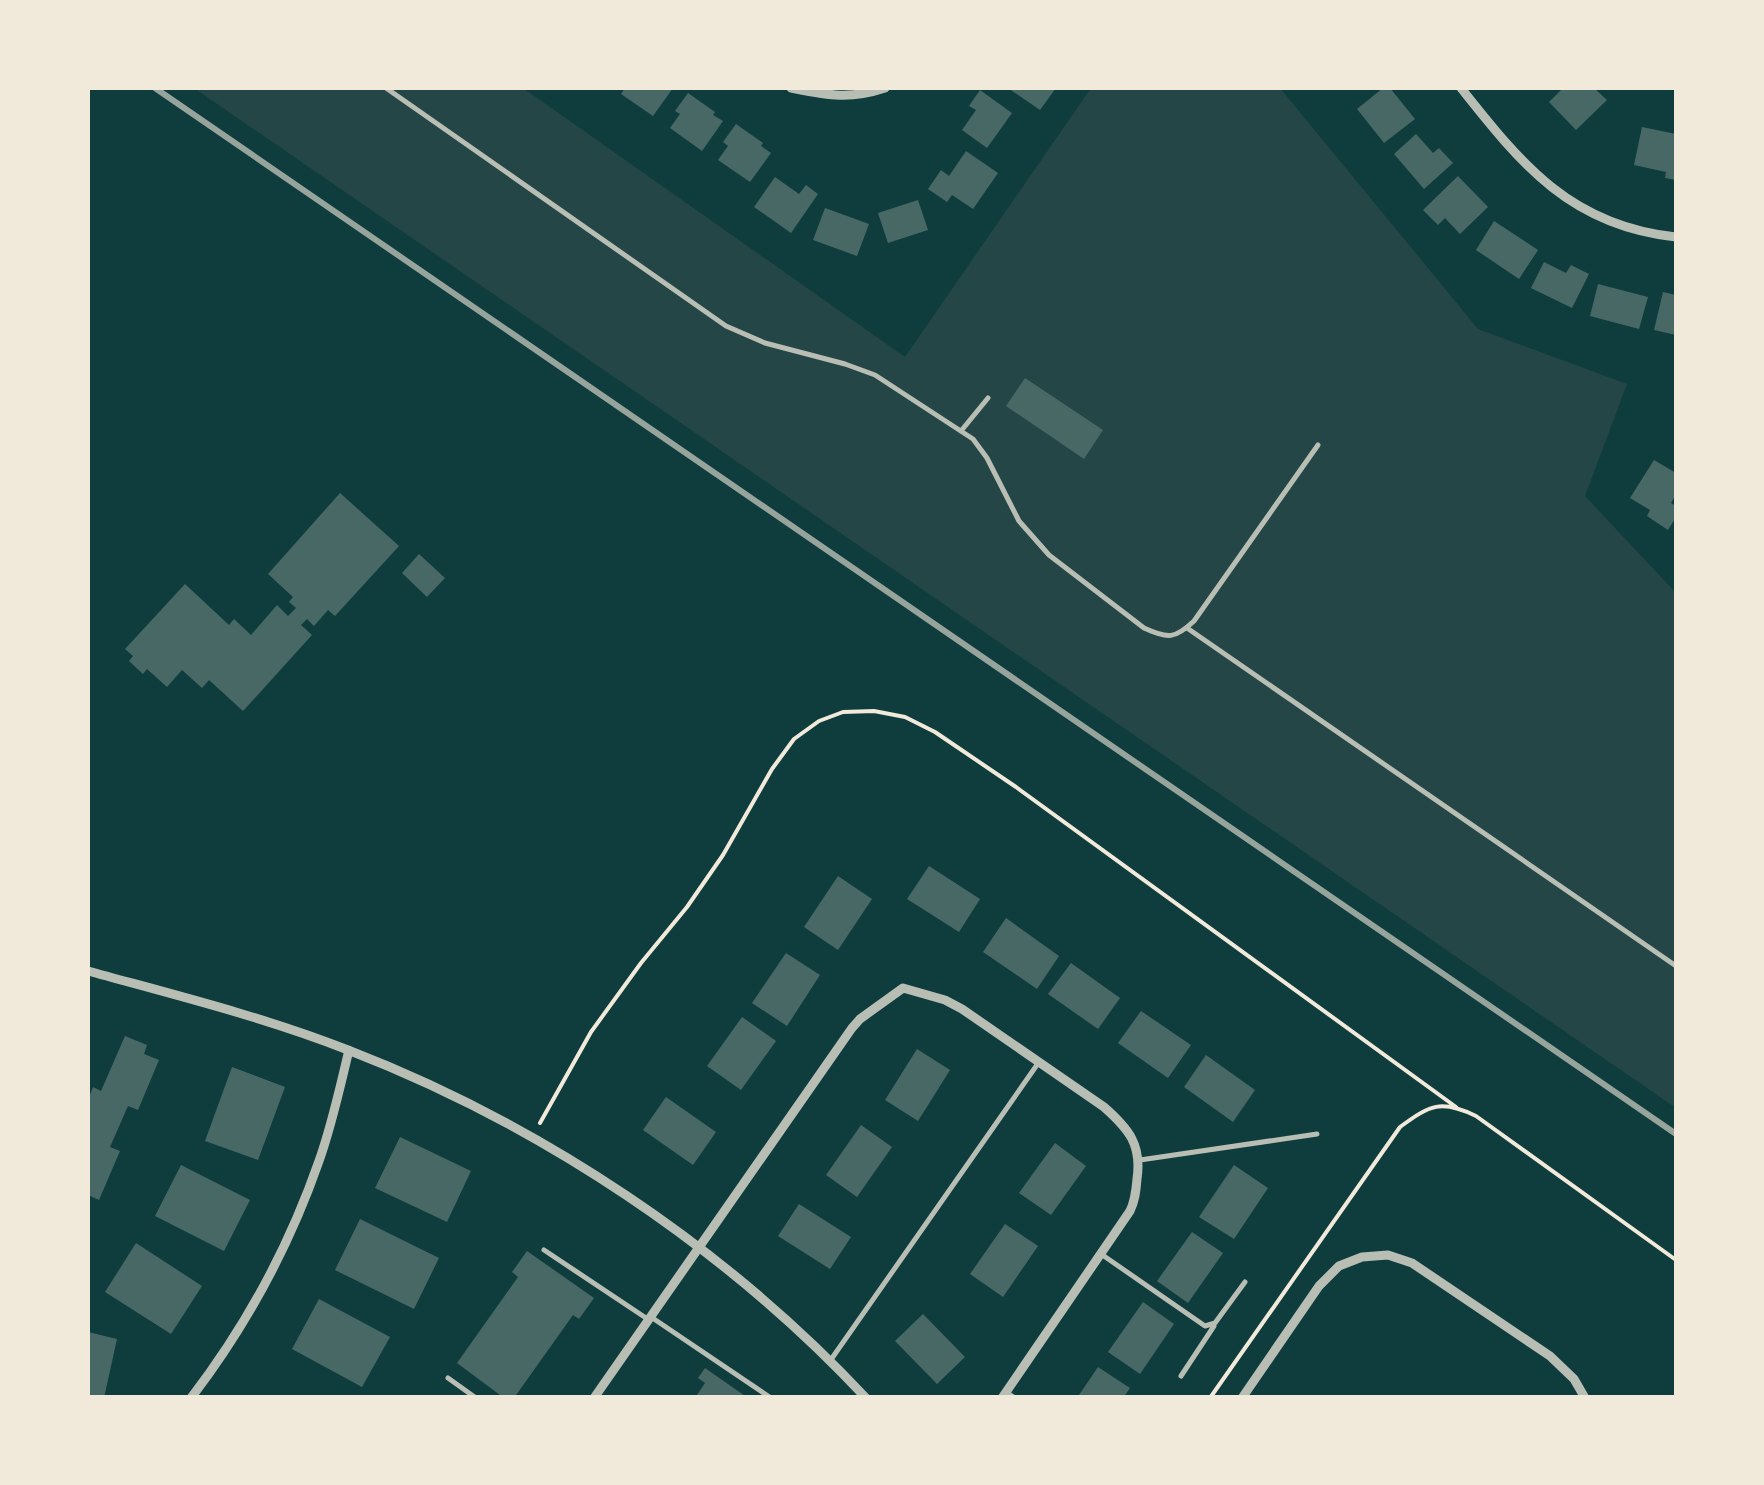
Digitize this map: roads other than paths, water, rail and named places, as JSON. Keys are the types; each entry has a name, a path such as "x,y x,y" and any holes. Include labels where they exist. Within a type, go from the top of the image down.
{"street":[{"path":"790,88 838,97 885,88"},
{"path":"1478,88 1464,92 1532,171 1565,198 1610,221 1676,237"},
{"path":"88,972 223,1008 350,1050 532,1138 700,1248 769,1305 866,1398"},
{"path":"594,1398 852,1028 903,988 962,1009 1104,1107 1132,1138 1140,1160 1134,1201 1008,1395"},
{"path":"191,1398 238,1333 292,1232 320,1160 350,1050"},
{"path":"1242,1398 1319,1286 1339,1266 1362,1257 1388,1255 1412,1263 1550,1356 1574,1378 1585,1398"}],"lane":[{"path":"386,88 726,326 765,343 876,375 961,430 987,458 1019,522 1049,555 1144,628 1162,637 1180,634 1194,621 1318,446"},
{"path":"961,430 988,398"},
{"path":"1187,628 1676,966"},
{"path":"830,1361 1039,1062"},
{"path":"1140,1160 1317,1134"},
{"path":"544,1250 771,1398"},
{"path":"1101,1254 1204,1326 1216,1324"},
{"path":"1181,1376 1245,1282"},
{"path":"448,1378 476,1398"}],"railway":[{"path":"155,88 1676,1134"}]}
